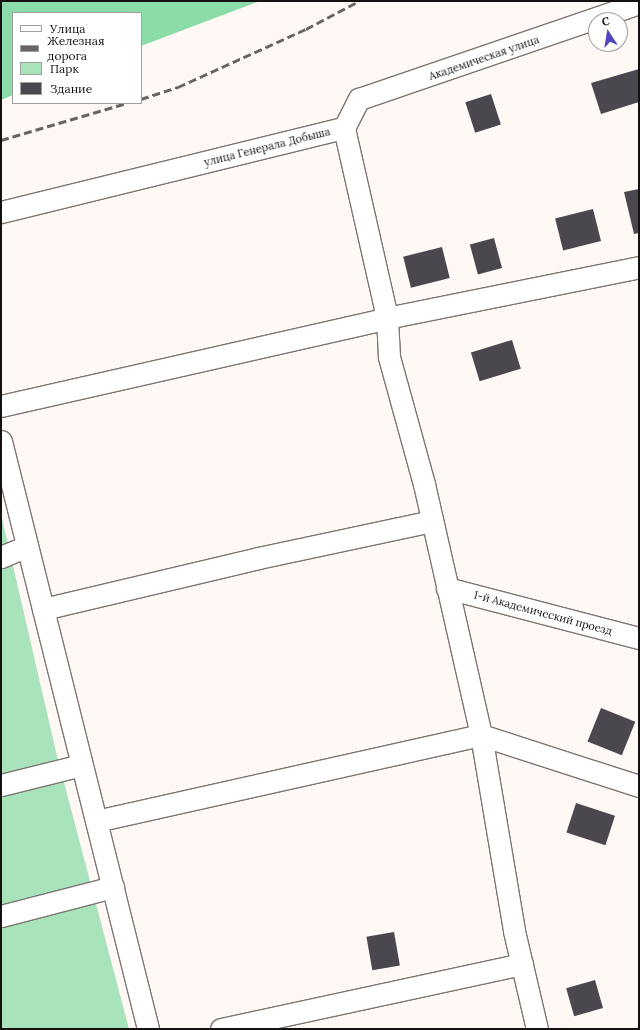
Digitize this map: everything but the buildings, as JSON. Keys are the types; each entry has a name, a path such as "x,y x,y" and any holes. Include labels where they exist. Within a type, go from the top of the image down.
{"street":[{"name":"Академическая улица","path":"344,128 359,99 639,3"},
{"name":"улица Генерала Добыша","path":"1,212 344,128 387,318 389,357 432,521 481,735 522,964 537,1029"},
{"path":"1,406 387,318 639,267"},
{"path":"1,441 148,1029"},
{"path":"43,609 258,558 432,521"},
{"path":"1,556 27,546"},
{"name":"1-й Академический проезд","path":"447,588 639,638"},
{"path":"96,821 481,735 639,786"},
{"path":"1,785 82,765"},
{"path":"1,916 113,887"},
{"path":"221,1029 522,964"}],"green space":[{"path":"1,1 260,1 142,46 142,12 12,12 12,95 1,100"},
{"path":"1,514 57,756 129,1029 1,1029"}],"railway":[{"path":"142,99 178,87 306,29 359,1"},
{"path":"1,140 124,104"}]}
